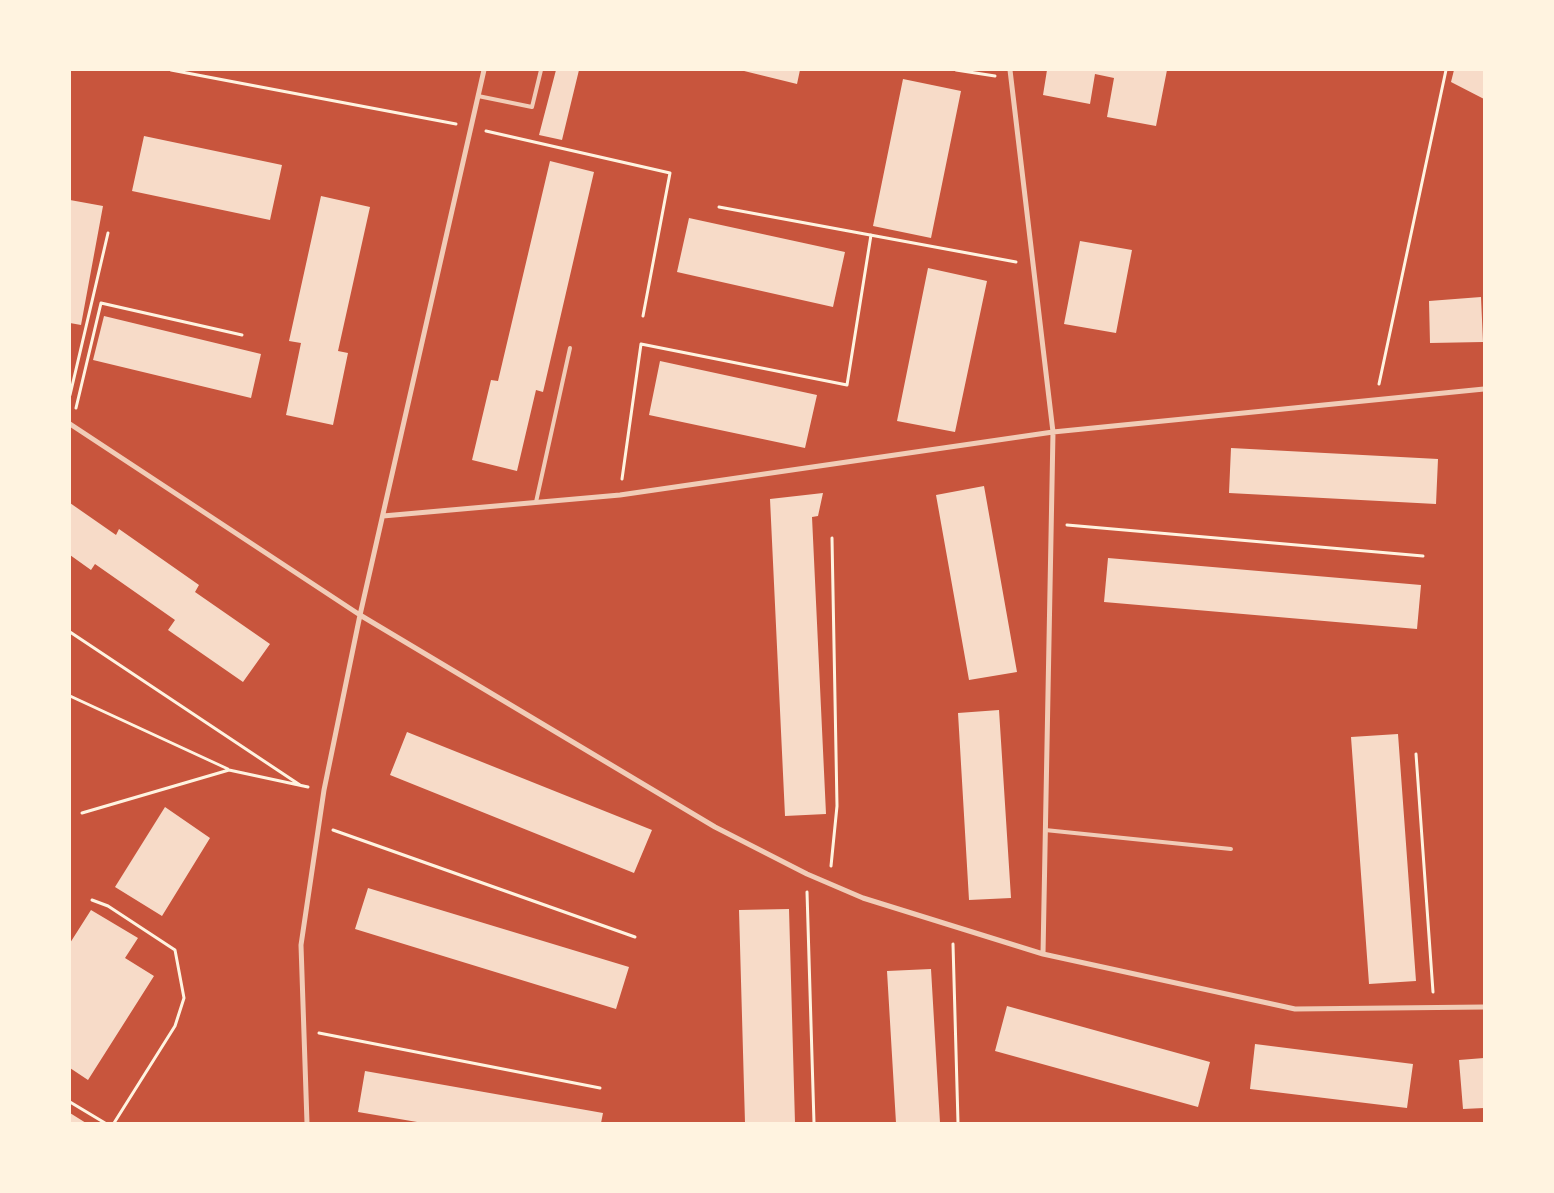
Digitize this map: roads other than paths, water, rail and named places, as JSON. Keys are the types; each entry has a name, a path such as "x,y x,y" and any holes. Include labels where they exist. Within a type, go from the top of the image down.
{"street":[{"path":"307,1123 301,945 318,824 360,615 484,70"},
{"path":"1010,70 1053,432 1043,954"},
{"path":"383,516 620,494 1053,432 1484,389"},
{"path":"71,425 360,615 715,827 807,874 863,898 1043,954 1295,1008 1484,1007"}],"lane":[{"path":"478,96 532,107 541,70"},
{"path":"536,502 570,348"},
{"path":"1046,830 1231,849"}]}
